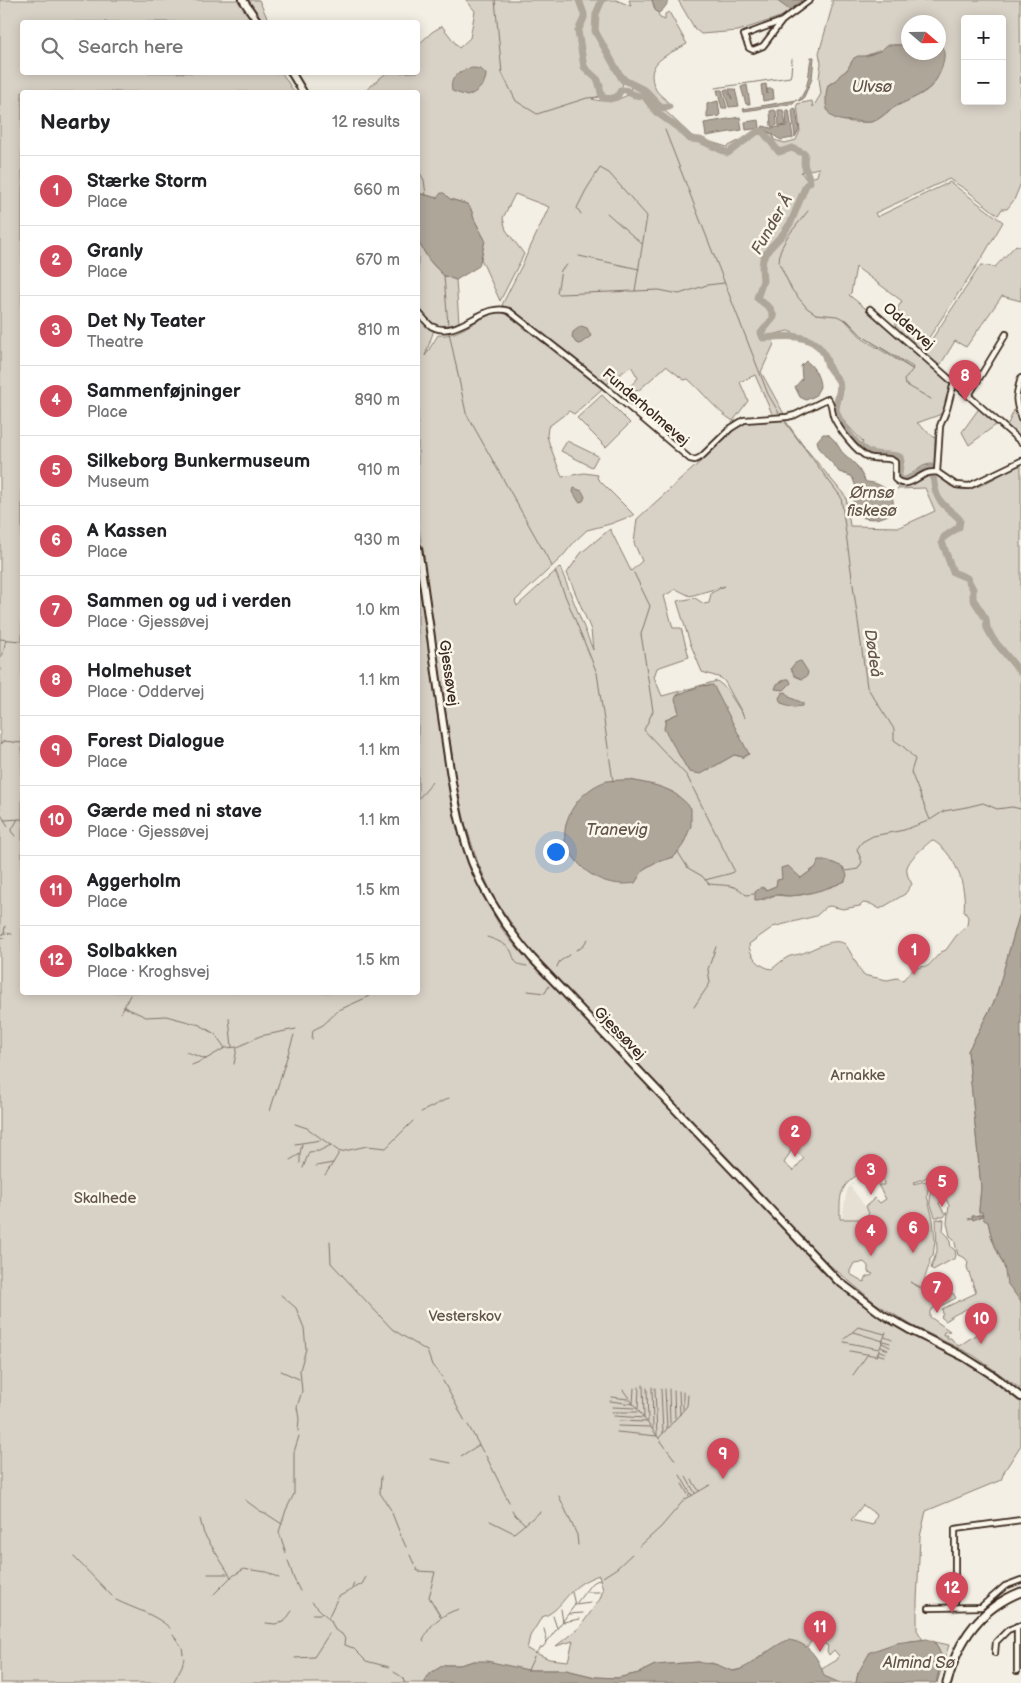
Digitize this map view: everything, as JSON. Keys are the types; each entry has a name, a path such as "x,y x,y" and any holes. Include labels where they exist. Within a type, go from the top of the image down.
{"main road":[{"path":"947,1683 957,1651 971,1629 995,1606 1021,1592"}],"street":[{"path":"243,0 257,20"},
{"path":"782,21 744,35 749,48 754,50 763,46 782,21 810,0"},
{"path":"294,75 302,90"},
{"name":"Funderholmevej","path":"420,314 433,326 446,329 457,327 496,309 509,311 604,385 690,459 695,460 701,457 731,428 744,420 796,415 828,399 832,403 832,413 835,420 858,450 867,456 889,459 895,462 894,475 898,481 903,484 909,483 930,472 937,472"},
{"name":"Oddervej","path":"870,309 1021,442"},
{"path":"969,395 1006,334"},
{"path":"1021,378 1015,398 1021,419"},
{"path":"954,382 947,409 940,426 937,472 956,485 969,486 1021,461"},
{"name":"Gjessøvej","path":"420,562 451,776 463,833 480,880 514,937 838,1280 858,1297 895,1322 964,1357 994,1376 1021,1397"},
{"path":"955,1602 955,1529 1021,1520"},
{"path":"929,1608 980,1607 1005,1586 1021,1580"},
{"path":"995,1653 996,1642 1002,1635 1019,1626"},
{"path":"1017,1671 1019,1626"}],"shaded area":[{"path":"850,1186 869,1212 860,1221 851,1246 842,1219 847,1190"}],"green space":[{"name":"Vesterskov","path":"0,0 239,0 252,20 20,20 20,75 283,75 293,90 20,90 20,995 420,995 420,584 458,827 476,878 487,902 500,926 511,941 850,1296 883,1319 977,1369 1021,1401 1021,1445 1001,1480 926,1511 920,1537 917,1601 917,1630 923,1640 910,1641 858,1673 856,1683 840,1683 813,1674 837,1660 839,1656 834,1650 829,1655 827,1651 828,1646 820,1641 825,1636 820,1633 815,1634 807,1647 793,1641 766,1652 746,1668 732,1671 712,1663 704,1664 698,1662 655,1665 639,1673 617,1678 595,1677 566,1670 528,1670 474,1661 460,1665 444,1665 426,1677 425,1683 0,1683","holes":["863,1505 877,1515 873,1525 851,1520","599,1575 603,1590 600,1599 580,1627 556,1646 573,1641 568,1661 549,1659 527,1649 530,1636 542,1617 555,1610 578,1586"]},
{"path":"248,0 259,0 268,20 263,20"},
{"path":"466,0 577,0 583,14 576,32 583,69 603,86 587,66 580,31 586,14 580,0 600,0 594,14 594,32 623,85 615,96 599,96 592,99 610,101 619,99 628,95 631,87 645,92 692,136 727,147 753,133 772,133 774,140 785,143 796,140 800,131 797,104 812,101 813,107 821,94 819,78 821,63 819,53 832,7 832,0 1020,0 1021,183 1014,200 1007,209 1002,209 998,215 949,179 875,213 877,217 950,182 1003,222 983,256 922,348 919,349 912,343 920,333 901,317 897,309 902,301 856,267 849,295 952,382 946,410 939,415 917,423 935,438 934,464 925,465 903,478 900,472 904,461 900,454 876,454 862,445 863,442 839,416 838,411 843,390 839,377 832,369 828,355 814,341 788,331 771,335 774,344 761,372 784,414 773,416 755,375 740,382 748,401 733,421 721,412 688,379 684,380 666,366 639,390 621,396 638,378 631,366 607,384 562,348 502,305 549,207 515,194 503,218 506,230 524,254 500,301 481,259 485,240 471,209 467,204 450,199 444,193 437,198 420,194 420,90 366,90 384,75 420,75 420,43 442,26 459,48 470,38 475,11","holes":["901,15 946,15 946,60 939,60 936,79 926,91 872,122 849,122 831,116 826,97 828,85 845,72 852,61 894,45 901,45","819,168 817,176 806,179 801,172","844,319 862,336 913,367 912,369 863,339"]},
{"path":"606,0 616,0 631,6 629,0 653,0 660,18 665,20 665,14 669,12 687,44 665,56 655,66 652,73 656,90 669,105 663,106 647,89 630,82 612,61 597,28 597,12"},
{"path":"678,0 806,0 783,16 738,31 701,34 695,29"},
{"path":"420,244 437,269 456,280 459,323 444,326 431,322 420,309"},
{"path":"1016,245 1021,247 1021,301 1002,296 966,347 955,341 939,367 926,354 926,348 981,265 995,267"},
{"name":"Arnakke","path":"503,311 603,388 574,414 569,411 548,427 547,436 562,477 584,473 598,475 597,478 634,515 587,530 562,557 515,601 517,606 560,567 593,650 591,630 567,573 581,553 610,529 631,571 642,561 634,543 637,519 736,427 748,422 785,420 802,444 846,497 850,526 900,527 935,511 925,488 897,489 923,466 933,465 943,479 953,487 963,490 974,488 1021,465 1021,910 995,1000 968,1051 981,1187 979,1212 982,1211 983,1215 980,1214 972,1219 983,1216 988,1222 992,1239 1004,1266 1021,1289 1021,1389 973,1355 913,1326 874,1302 825,1261 529,949 494,898 478,863 465,823 456,782 420,536 420,315 434,330 425,356 438,335 455,333 486,316","holes":["725,586 711,593 709,603 704,604 695,598 677,601 690,643 702,672 721,678 725,682 745,718 726,688 717,681 662,696 654,677 657,668 689,657 681,628 673,628 664,596 676,589 690,596","679,713 743,757 734,755 701,774 666,719","630,780 673,792 674,857 654,863 644,869 609,781","932,840 947,853 958,871 964,891 964,911 968,917 967,926 956,936 946,950 941,952 928,966 919,967 903,980 897,978 887,980 863,975 847,946 840,942 828,943 800,954 789,956 772,969 756,961 753,957 749,944 773,927 816,916 826,907 830,906 843,909 860,906 863,903 871,904 880,909 905,894 912,884 907,874 907,868 915,855","816,867 845,881 801,895 775,895 763,900 762,887 766,890 776,886 782,879 801,878","792,1149 804,1158 793,1171 784,1163","931,1169 937,1172 940,1179 938,1185 949,1205 947,1223 950,1236 954,1239 958,1255 965,1258 968,1262 967,1267 976,1293 942,1309 943,1314 941,1317 946,1321 970,1307 978,1313 980,1327 984,1329 959,1346 951,1338 947,1338 947,1335 943,1335 944,1332 950,1331 930,1317 930,1311 935,1307 935,1304 926,1288 920,1288 910,1282 925,1287 924,1283 930,1259 933,1256 935,1241 933,1219 927,1196 929,1184 926,1181 913,1184 926,1178","859,1174 867,1183 876,1175 883,1176 884,1185 878,1185 886,1199 880,1203 875,1198 866,1206 869,1214 862,1219 840,1219 840,1199 844,1188","864,1262 868,1266 868,1272 873,1274 867,1276 864,1282 850,1274 854,1263"]},
{"path":"900,318 918,333 911,342 893,327"},
{"path":"602,395 630,423 606,447 577,418"},
{"path":"980,407 997,424 969,445 962,432"},
{"path":"1015,408 1020,423 1021,439 1007,426"},
{"path":"567,441 598,456 592,467 561,451"},
{"path":"932,1185 938,1189 942,1196 943,1201 939,1203 944,1213 947,1213 944,1217 935,1217 930,1202"},
{"path":"936,1219 944,1220 943,1231 949,1237 951,1247 955,1250 956,1255 955,1258 933,1270 931,1268 937,1251"},
{"path":"941,1281 949,1295 953,1293 956,1298 941,1306 938,1305 929,1288 936,1286"},
{"path":"935,1642 949,1645 937,1683 942,1657"}],"water":[{"path":"652,0 668,0 664,8 658,13"},
{"path":"776,0 806,0 791,11"},
{"name":"Ulvsø","path":"887,45 901,45 901,60 944,60 939,75 923,93 894,107 874,121 841,120 833,117 827,110 826,104 828,85 836,81 847,70 854,58 867,56 882,50"},
{"path":"811,57 814,57 812,79 803,99 798,101 807,86"},
{"path":"481,69 486,74 486,78 480,88 467,96 452,91 452,81 456,75 464,70"},
{"path":"766,84 767,94 767,89 773,89 774,99 763,101 761,85"},
{"path":"747,85 750,104 746,104 741,87"},
{"path":"727,89 732,99 729,89 735,89 739,106 729,107 724,90"},
{"path":"717,90 722,90 727,108 722,108"},
{"path":"797,100 793,104 744,111 743,109"},
{"path":"718,101 720,116 707,118 707,104"},
{"path":"794,108 796,110 799,130 795,137 792,111"},
{"path":"778,110 783,110 786,125 779,126"},
{"path":"786,110 789,110 793,138 781,140 762,128 763,126 771,128 787,126"},
{"path":"770,111 776,111 777,125 773,127 771,126"},
{"path":"740,117 742,130 706,136 704,123"},
{"path":"759,120 760,128 746,130 745,122"},
{"path":"441,193 444,193 450,199 467,204 485,240 479,266 456,280 444,276 429,260 420,244 420,194 437,198"},
{"path":"581,326 587,328 591,336 580,344 576,343 572,337 573,332"},
{"path":"806,361 816,372 820,387 815,396 806,400 800,397 795,387 802,379 801,366"},
{"name":"Ørnsø fiskesø","path":"823,434 828,434 835,441 842,452 857,466 866,482 878,484 888,491 893,501 890,514 873,519 864,518 856,514 853,502 856,487 853,479 851,476 839,472 820,450 817,441"},
{"path":"574,488 582,491 585,497 583,501 579,502 573,492"},
{"path":"801,661 808,672 807,676 802,679 795,676 791,669"},
{"path":"789,679 791,683 784,690 775,689 777,684"},
{"path":"713,685 749,754 743,757 734,755 701,774 689,772 664,729 666,719 679,713 675,699 677,695 700,686"},
{"path":"786,692 791,698 803,703 803,706 794,707 781,703 779,698 782,693"},
{"name":"Tranevig","path":"630,780 664,788 677,795 691,808 691,826 683,845 674,857 654,863 644,869 635,883 617,884 601,880 581,866 566,846 566,825 574,806 597,785 607,781"},
{"path":"818,861 829,861 843,867 847,875 845,881 812,892 791,896 775,895 755,900 755,892 762,887 766,890 776,886 777,880 782,879 781,868 788,866 801,878 816,867"},
{"path":"1021,910 1021,1302 1007,1283 1004,1266 992,1239 988,1222 984,1220 983,1216 973,1220 972,1218 972,1216 983,1215 982,1212 979,1212 981,1187 968,1051 995,1000"},
{"name":"Almind Sø","path":"927,1639 935,1642 942,1657 936,1683 856,1683 858,1673 870,1652 896,1643"},
{"name":"Almind Sø","path":"788,1640 801,1644 812,1652 824,1676 840,1683 425,1683 426,1677 444,1665 460,1665 474,1661 487,1661 528,1670 566,1670 595,1677 617,1678 639,1673 655,1665 699,1662 733,1671 745,1667 774,1647"}],"waterway":[{"path":"495,0 502,73 516,101 537,114 587,98 602,97"},
{"name":"Funder Å","path":"579,0 584,14 578,31 584,67 598,80 602,97 609,99 617,97 621,90 626,90 634,95 644,96 656,112 690,139 700,140 728,153 758,131 763,132 779,152 792,148 805,154 805,166 810,182 806,185 791,222 763,259 763,281 757,298 770,308 774,317 761,333 763,338 804,338 818,346 824,354 829,368 839,382 840,389 836,405 839,419 853,438 866,451 874,454 900,457 899,479 908,480 922,471 932,469 935,488 940,501 960,520 959,527 944,537 942,542 953,572 967,578 973,589 973,599 986,619 987,628 993,639 1021,673"},
{"path":"602,0 596,14 595,31 622,79 646,91 662,108 669,107"},
{"path":"715,88 790,77 792,59"},
{"path":"665,130 768,394 779,413"},
{"path":"581,214 577,208 600,168 609,173 647,216 635,291 659,290 679,294 707,285 724,283"},
{"path":"420,173 424,180 426,195"},
{"path":"808,211 787,237 780,251 779,263 792,290 807,308 816,314 837,316 847,321 862,336 913,369 904,380 905,384 931,399"},
{"path":"607,213 642,244"},
{"path":"579,256 639,269"},
{"path":"567,265 561,270 557,293 559,294 635,291"},
{"path":"444,276 448,325"},
{"path":"449,332 466,413 552,566"},
{"name":"Dødeå","path":"785,422 841,497 867,687 894,729 894,740 915,759 911,772 930,820 944,811 983,803 997,809 1012,807 1021,809"},
{"path":"555,571 597,673 613,781"},
{"path":"634,573 650,606 641,634 653,711 644,730 687,776 734,870 732,873 705,880"},
{"path":"0,639 20,641"},
{"path":"0,658 3,654 6,639"},
{"path":"0,744 4,741 20,743"},
{"path":"429,786 432,782"},
{"path":"420,797 429,787"},
{"path":"0,813 8,826"},
{"path":"15,836 11,831 18,819"},
{"path":"4,820 20,819"},
{"path":"846,871 858,869 862,862 857,849 862,842 873,836 904,830 928,821"},
{"path":"678,852 688,868 702,876 709,884 738,888 746,895 754,894"},
{"path":"4,933 5,926"},
{"path":"0,936 4,933 12,934"},
{"path":"0,937 4,938"},
{"path":"487,937 507,946 516,962 527,966"},
{"path":"576,950 581,948 588,939"},
{"path":"694,1007 710,983 708,969 716,947"},
{"path":"557,967 559,962 569,955"},
{"path":"528,991 545,993 549,986"},
{"path":"121,1013 130,995"},
{"path":"312,1039 313,1030 323,1025 339,1010 370,996"},
{"path":"124,1007 146,1017 166,1016 200,1025 215,1034 225,1048"},
{"path":"229,1018 232,1047"},
{"path":"192,1065 225,1048 238,1047 260,1036 296,1029"},
{"path":"270,1111 294,1035"},
{"path":"234,1064 237,1048"},
{"path":"186,1052 206,1059"},
{"path":"421,1112 449,1098"},
{"path":"295,1124 307,1128 340,1152 367,1146 386,1148 413,1121"},
{"path":"295,1144 321,1140"},
{"path":"300,1163 302,1144"},
{"path":"303,1168 309,1152 319,1151 331,1145"},
{"path":"316,1166 333,1163 339,1153"},
{"path":"290,1160 300,1154"},
{"path":"325,1175 333,1163"},
{"path":"968,1219 972,1218"},
{"path":"330,1241 331,1263 392,1329 427,1351 432,1365 442,1377"},
{"path":"281,1295 296,1308 304,1328 306,1349 300,1370 302,1391 297,1407 298,1431"},
{"path":"844,1339 858,1327 885,1334"},
{"path":"853,1332 890,1343"},
{"path":"850,1351 877,1356 886,1332"},
{"path":"885,1337 892,1340"},
{"path":"844,1342 879,1349"},
{"path":"882,1343 890,1347"},
{"path":"881,1347 888,1350"},
{"path":"880,1351 886,1353"},
{"path":"853,1375 868,1354"},
{"path":"877,1354 884,1356"},
{"path":"281,1371 299,1379"},
{"path":"443,1381 465,1421"},
{"path":"614,1416 644,1418 643,1385"},
{"path":"638,1409 639,1387"},
{"path":"652,1387 653,1429"},
{"path":"610,1401 633,1404 634,1388"},
{"path":"647,1388 648,1422"},
{"path":"617,1432 657,1436 655,1388"},
{"path":"661,1389 663,1433"},
{"path":"665,1389 667,1428"},
{"path":"669,1389 670,1423"},
{"path":"623,1390 675,1460"},
{"path":"674,1391 675,1418"},
{"path":"679,1391 680,1415"},
{"path":"683,1392 683,1409"},
{"path":"659,1438 687,1406 688,1395"},
{"path":"611,1397 628,1399"},
{"path":"612,1407 636,1408"},
{"path":"612,1412 639,1412"},
{"path":"619,1421 646,1422"},
{"path":"468,1425 483,1452"},
{"path":"618,1426 650,1427"},
{"path":"286,1553 279,1532 286,1510 294,1494 294,1452 299,1436"},
{"path":"461,1456 479,1445"},
{"path":"486,1456 509,1502"},
{"path":"431,1459 451,1463"},
{"path":"680,1475 692,1496"},
{"path":"381,1476 380,1493 391,1510"},
{"path":"686,1477 695,1493"},
{"path":"692,1480 699,1491"},
{"path":"682,1484 689,1496"},
{"path":"639,1547 661,1527 684,1500 710,1485"},
{"path":"559,1496 577,1535 578,1545"},
{"path":"245,1500 282,1524"},
{"path":"512,1510 525,1524"},
{"path":"490,1521 514,1533 540,1512"},
{"path":"392,1513 401,1536"},
{"path":"200,1519 204,1534 231,1577"},
{"path":"402,1538 406,1547"},
{"path":"603,1577 617,1568 632,1554"},
{"path":"410,1555 414,1564"},
{"path":"74,1557 112,1596"},
{"path":"288,1561 300,1591"},
{"path":"416,1568 417,1571 435,1572 431,1588"},
{"path":"213,1595 231,1577 244,1569 249,1570"},
{"path":"252,1570 267,1572 279,1578"},
{"path":"208,1574 227,1574"},
{"path":"328,1618 338,1597 362,1584 366,1577"},
{"path":"535,1654 543,1647 591,1584 600,1579"},
{"path":"352,1589 354,1583"},
{"path":"431,1590 429,1597 441,1617"},
{"path":"572,1592 575,1605 591,1603"},
{"path":"587,1592 599,1592"},
{"path":"116,1600 151,1615 170,1628"},
{"path":"312,1602 331,1621 335,1630 342,1634 345,1639 345,1645 353,1648 366,1661 389,1667"},
{"path":"424,1642 426,1635 437,1620 459,1609"},
{"path":"561,1609 563,1622 580,1619"},
{"path":"266,1623 284,1622 292,1611"},
{"path":"569,1614 583,1613"},
{"path":"313,1614 322,1614"},
{"path":"553,1616 557,1628"},
{"path":"544,1629 547,1641"},
{"path":"295,1658 314,1657 329,1634"},
{"path":"173,1635 182,1647 183,1654"},
{"path":"528,1670 534,1657"},
{"path":"173,1683 184,1658"},
{"path":"394,1672 402,1677 405,1683"}],"place":[{"name":"Holmehuset","path":"965,401"},
{"name":"Stærke Storm","path":"914,975"},
{"name":"Granly","path":"795,1157"},
{"name":"Det Ny Teater","path":"871,1195"},
{"name":"Silkeborg Bunkermuseum","path":"942,1207"},
{"name":"A Kassen","path":"913,1253"},
{"name":"Sammenføjninger","path":"871,1256"},
{"name":"Sammen og ud i verden","path":"937,1313"},
{"name":"Gærde med ni stave","path":"981,1344"},
{"name":"Forest Dialogue","path":"723,1479"},
{"name":"Solbakken","path":"952,1613"},
{"name":"Aggerholm","path":"820,1652"}],"park label":[{"name":"Skalhede","path":"105,1198"}]}
